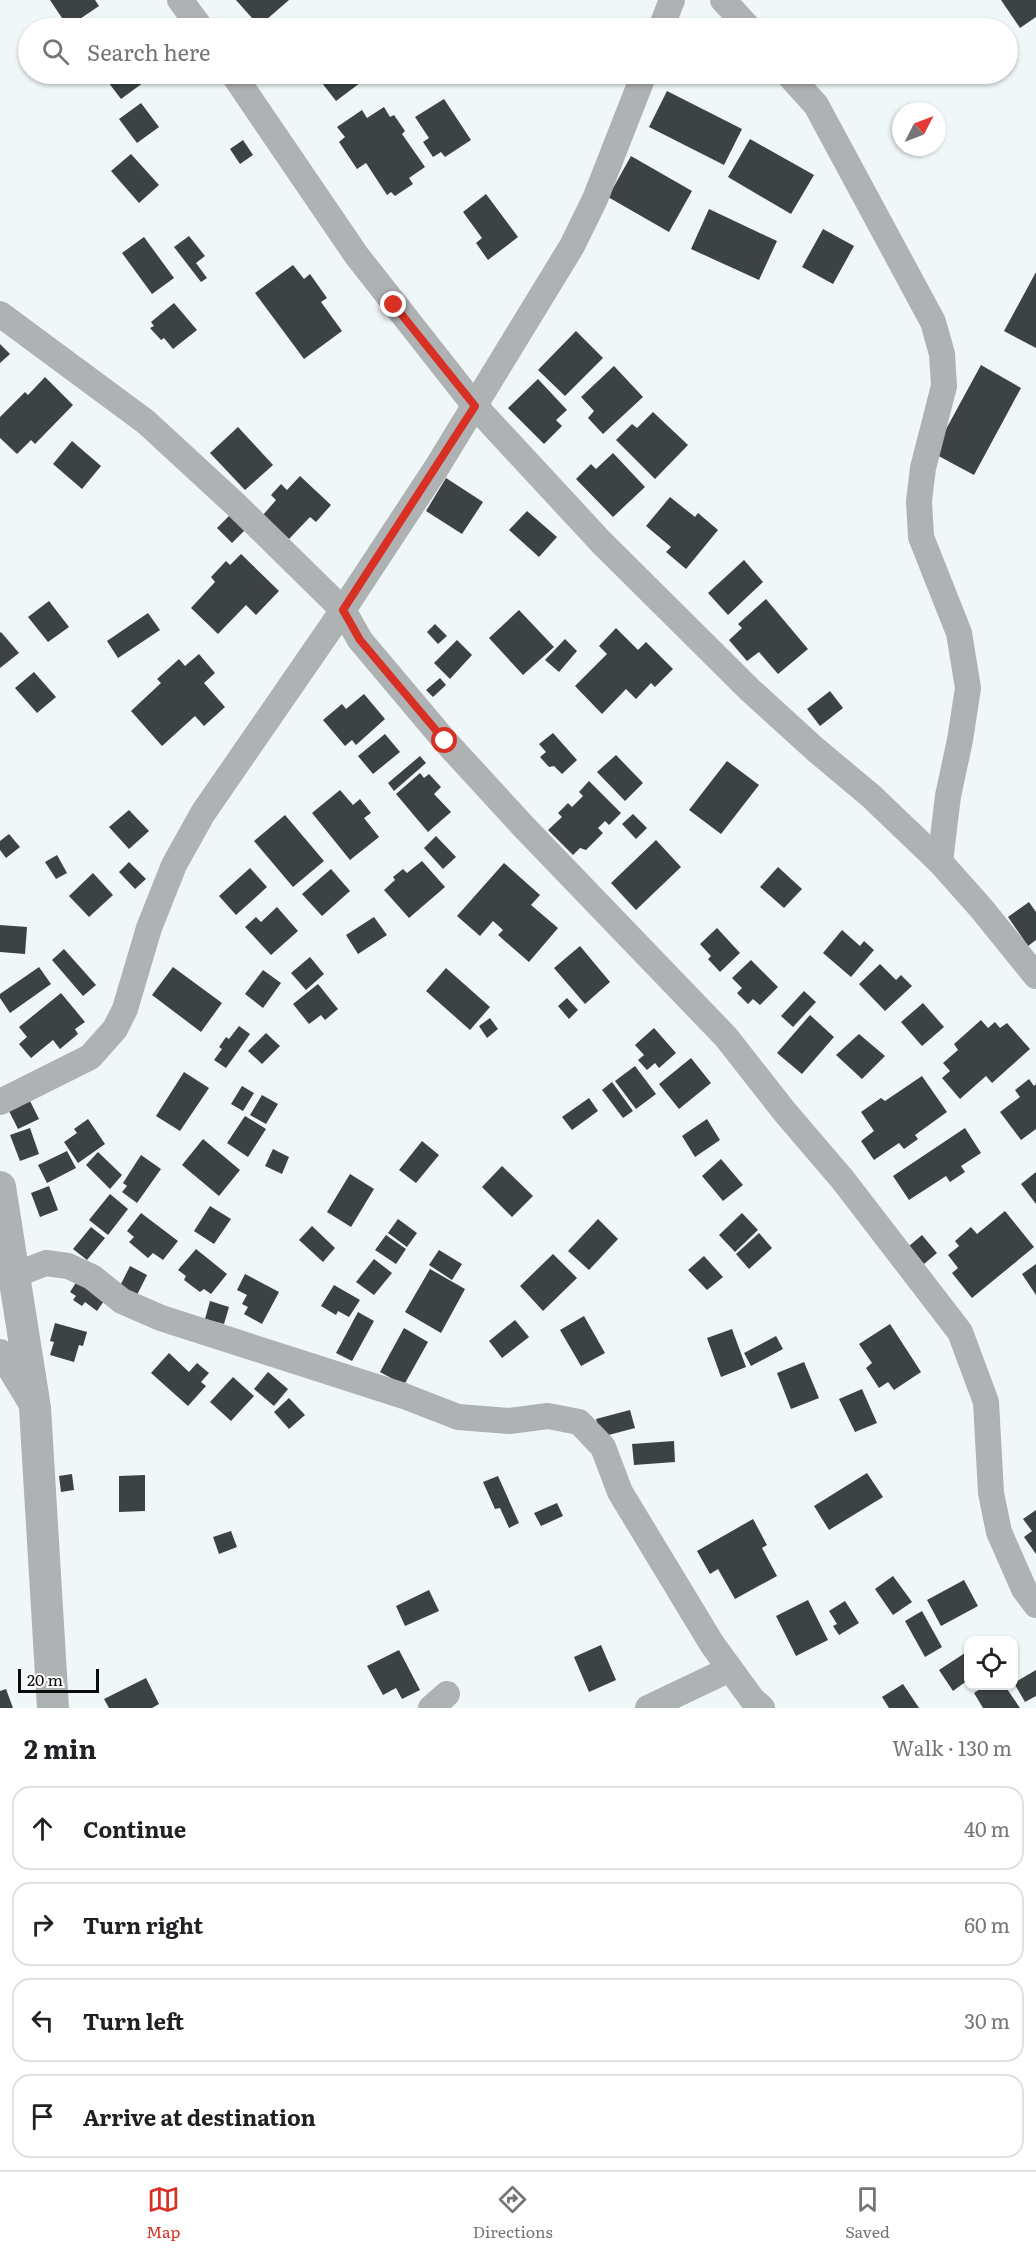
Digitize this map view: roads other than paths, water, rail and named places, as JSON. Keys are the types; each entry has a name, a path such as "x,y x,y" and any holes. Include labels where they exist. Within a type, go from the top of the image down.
{"street":[{"path":"180,0 194,18"},
{"path":"665,18 672,0"},
{"path":"723,0 740,18"},
{"path":"240,84 357,256 475,406 602,542 750,690 871,796 940,862 1036,976"},
{"path":"0,1102 90,1057 116,1029 125,1009 149,928 174,865 202,813 343,610 475,406 572,246 595,199 640,84"},
{"path":"797,84 816,105 933,322 942,354 944,386 923,468 919,501 921,537 959,633 968,688 948,796 940,862"},
{"path":"0,314 146,422 218,488 343,610 360,640 445,741 523,826 726,1037 784,1111 843,1180 960,1332 986,1401 991,1493 999,1532 1024,1589 1036,1605"},
{"path":"0,1186 35,1408 53,1708"},
{"path":"15,1275 46,1263 68,1266 92,1277 122,1301 161,1318 404,1396 458,1417 509,1420 548,1416 579,1422 603,1448 620,1492 711,1644 752,1699 762,1708"},
{"path":"0,1352 35,1408"},
{"path":"648,1708 730,1669"}]}
